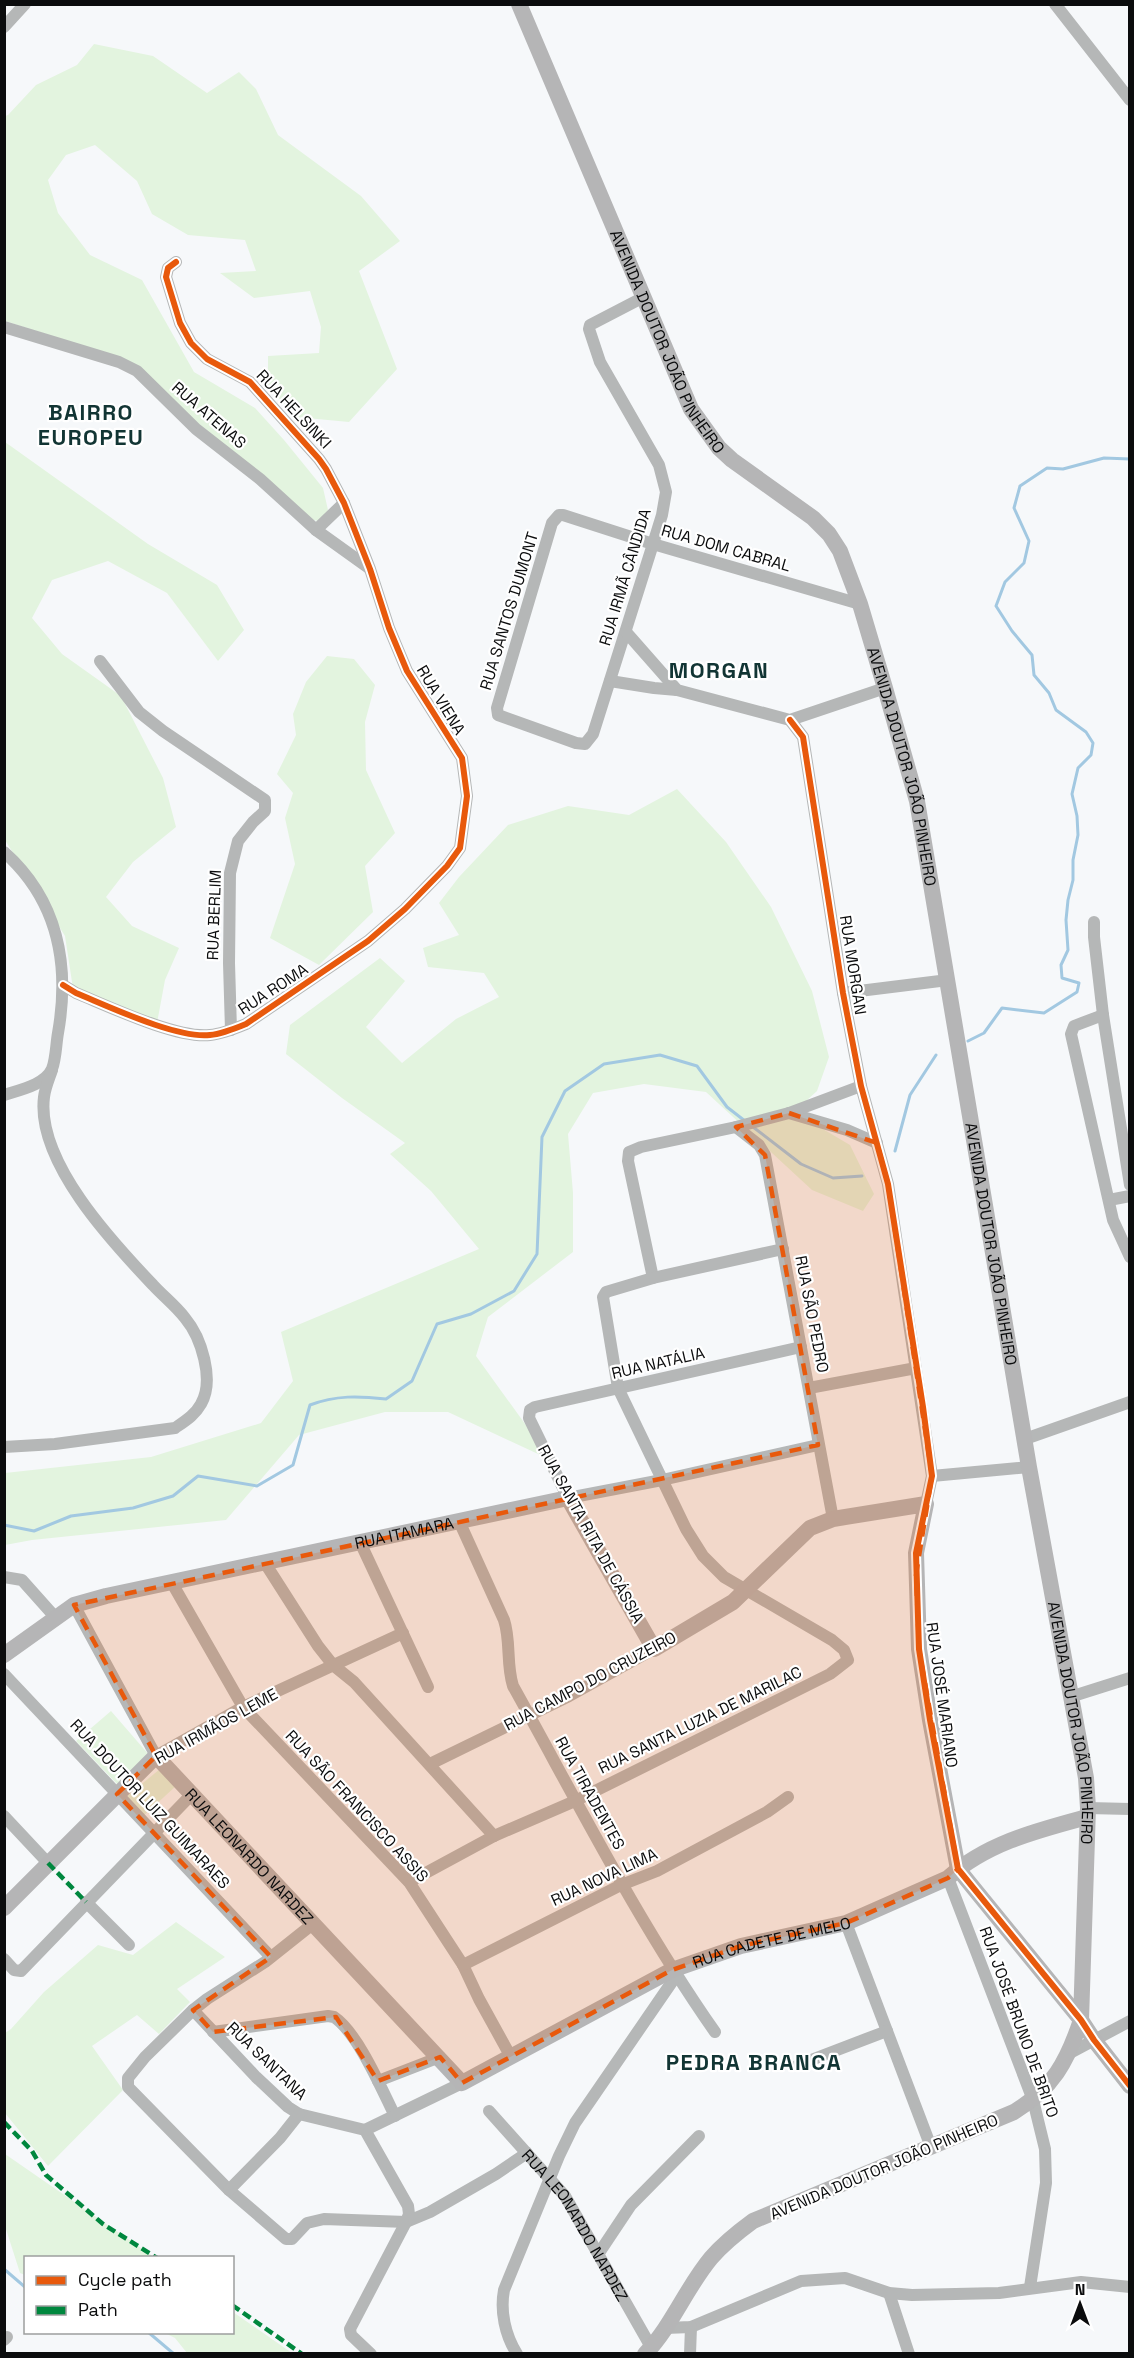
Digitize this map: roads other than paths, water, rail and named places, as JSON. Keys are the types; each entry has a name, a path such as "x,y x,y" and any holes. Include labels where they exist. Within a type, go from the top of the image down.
{"street":[{"path":"4,27 25,4"},
{"name":"AVENIDA DOUTOR JOÃO PINHEIRO","path":"519,4 691,409 719,448 732,460 813,518 829,534 840,551 860,604 917,801 1029,1467 1086,1778 1081,2020 1070,2053 1053,2081 1033,2100 1014,2112 745,2227 711,2259 648,2350"},
{"path":"1055,4 1129,100"},
{"name":"RUA HELSINKI","path":"176,262 168,268 166,277 180,323 191,343 207,359 250,382 319,459 344,503 370,568"},
{"name":"RUA IRMÃ CÂNDIDA","path":"593,734 662,515 666,492 659,465 600,362 589,329 590,325 642,298"},
{"name":"RUA ATENAS","path":"4,327 137,370 196,429 260,479 316,530 370,568"},
{"path":"316,530 344,503"},
{"name":"RUA DOM CABRAL","path":"552,523 556,517 563,515 652,544 860,604"},
{"name":"RUA SANTOS DUMONT","path":"552,523 497,712 501,717 576,743 585,744 593,734"},
{"name":"RUA VIENA","path":"370,568 389,628 407,671 462,758 467,796 460,848"},
{"path":"626,632 677,690"},
{"name":"RUA BERLIM","path":"100,661 139,712 162,731 263,798 266,805 265,812 253,822 238,841 230,873 231,1030"},
{"path":"610,681 677,690 790,720 885,688"},
{"name":"RUA MORGAN","path":"790,720 803,737 843,993 861,1086 888,1184 894,1216"},
{"name":"RUA ROMA","path":"63,985 86,997 185,1035 209,1035 231,1030 246,1024 368,941 405,909 447,866 460,848"},
{"path":"4,852 21,867 48,909 61,949 63,985 61,1016 52,1070 44,1096 44,1116 58,1165 94,1220 185,1318 200,1343 207,1374 203,1402 191,1417 175,1428 67,1443 4,1447"},
{"path":"1094,922 1103,1015 1130,1185"},
{"path":"843,993 948,980"},
{"path":"1103,1015 1074,1026 1071,1034 1113,1220 1130,1257"},
{"path":"4,1095 39,1082 52,1070"},
{"path":"653,1278 630,1173 628,1152 789,1113 861,1086"},
{"path":"789,1113 847,1130 877,1143"},
{"name":"RUA SÃO PEDRO","path":"736,1127 759,1145 765,1155 833,1519"},
{"path":"1109,1200 1130,1196"},
{"name":"RUA JOSÉ MARIANO","path":"894,1216 932,1476 916,1552 919,1650 953,1873 975,1890 1081,2020 1130,2086"},
{"path":"747,1591 724,1577 703,1556 686,1529 662,1480 618,1388 603,1297 606,1292 653,1278 783,1249"},
{"name":"RUA NATÁLIA","path":"528,1418 530,1410 535,1407 801,1347"},
{"path":"809,1388 916,1368"},
{"path":"1025,1439 1130,1402"},
{"name":"RUA SANTA RITA DE CÁSSIA","path":"528,1418 568,1498 654,1649"},
{"name":"RUA ITAMARA","path":"4,1655 74,1605 818,1445"},
{"path":"932,1476 1029,1467"},
{"name":"RUA CAMPO DO CRUZEIRO","path":"430,1764 529,1715 688,1630 747,1591 803,1533 833,1519 926,1504"},
{"name":"RUA TIRADENTES","path":"459,1521 504,1620 513,1686 621,1885 674,1973 715,2032"},
{"path":"360,1542 428,1687"},
{"path":"265,1563 318,1646 333,1665 354,1682 494,1836"},
{"path":"4,1577 22,1580 56,1617"},
{"name":"RUA SÃO FRANCISCO ASSIS","path":"171,1583 243,1707 409,1882 463,1965 478,1999 511,2058"},
{"name":"RUA SANTA LUZIA DE MARILAC","path":"409,1882 494,1836 575,1801 844,1665 848,1657 832,1640 747,1591"},
{"name":"RUA LEONARDO NARDEZ","path":"74,1605 156,1756 462,2083"},
{"name":"RUA IRMÃOS LEME","path":"4,1908 156,1756 243,1707 404,1633"},
{"name":"RUA DOUTOR LUIZ GUIMARAES","path":"4,1674 270,1956"},
{"path":"1070,1696 1130,1678"},
{"path":"4,1959 14,1970 21,1971 193,1793"},
{"name":"RUA NOVA LIMA","path":"463,1965 621,1885 657,1872 767,1812 788,1797"},
{"path":"1087,1813 1130,1809"},
{"name":"RUA CADETE DE MELO","path":"462,2083 674,1973 741,1946 846,1923 953,1873 1001,1844 1087,1813"},
{"path":"4,1816 48,1863"},
{"name":"RUA JOSÉ BRUNO DE BRITO","path":"953,1873 957,1899 1033,2100 1045,2149 1047,2164 1030,2287"},
{"path":"957,1899 975,1890"},
{"path":"86,1902 129,1945"},
{"path":"314,1923 193,2010 145,2057 128,2078 128,2087 229,2190 286,2239 292,2239 307,2223 324,2219 406,2222 430,2212 496,2174 527,2152"},
{"path":"846,1923 931,2146"},
{"path":"517,2354 504,2321 502,2298 550,2178 575,2123 674,1973"},
{"name":"RUA SANTANA","path":"193,2010 256,2077 288,2107 299,2114 365,2130"},
{"path":"213,2032 334,2017 352,2037 378,2081 395,2116"},
{"path":"1070,2053 1130,2021"},
{"path":"798,2065 887,2031"},
{"path":"378,2081 440,2058"},
{"path":"371,2354 351,2335 350,2329 409,2214 408,2206 365,2130 462,2083"},
{"name":"RUA LEONARDO NARDEZ","path":"489,2110 565,2196 599,2253 648,2350"},
{"path":"229,2190 280,2138 299,2114"},
{"path":"599,2253 631,2205 699,2136"},
{"path":"665,2328 691,2328 801,2281 845,2278 889,2293 912,2295 999,2293 1030,2287 1081,2282 1130,2287"},
{"path":"889,2293 909,2354"},
{"path":"690,2354 691,2328"}],"waterway":[{"path":"968,1041 984,1033 1002,1008 1044,1013 1077,992 1079,983 1062,978 1061,965 1068,950 1066,920 1078,835 1072,794 1078,768 1091,755 1093,743 1086,732 1056,710 1049,693 1034,675 1032,655 1012,631 996,606 1005,582 1024,563 1029,541 1014,508 1020,486 1047,468 1063,469 1104,458 1130,459"},
{"path":"4,1525 34,1531 71,1516 133,1508 173,1496 198,1476 257,1486 293,1465 310,1405 329,1399 348,1397 386,1399 412,1381 437,1324 471,1314 514,1291 537,1254 542,1137 565,1091 604,1064 660,1055 697,1066 727,1107 745,1121"},
{"path":"895,1151 910,1095 936,1055"},
{"path":"753,1127 801,1164 833,1178 862,1176"},
{"path":"4,2269 24,2286"},
{"path":"150,2334 174,2354"}],"district":[{"name":"BAIRRO EUROPEU","path":"91,425"},
{"name":"MORGAN","path":"719,670"},
{"name":"PEDRA BRANCA","path":"754,2062"}]}
